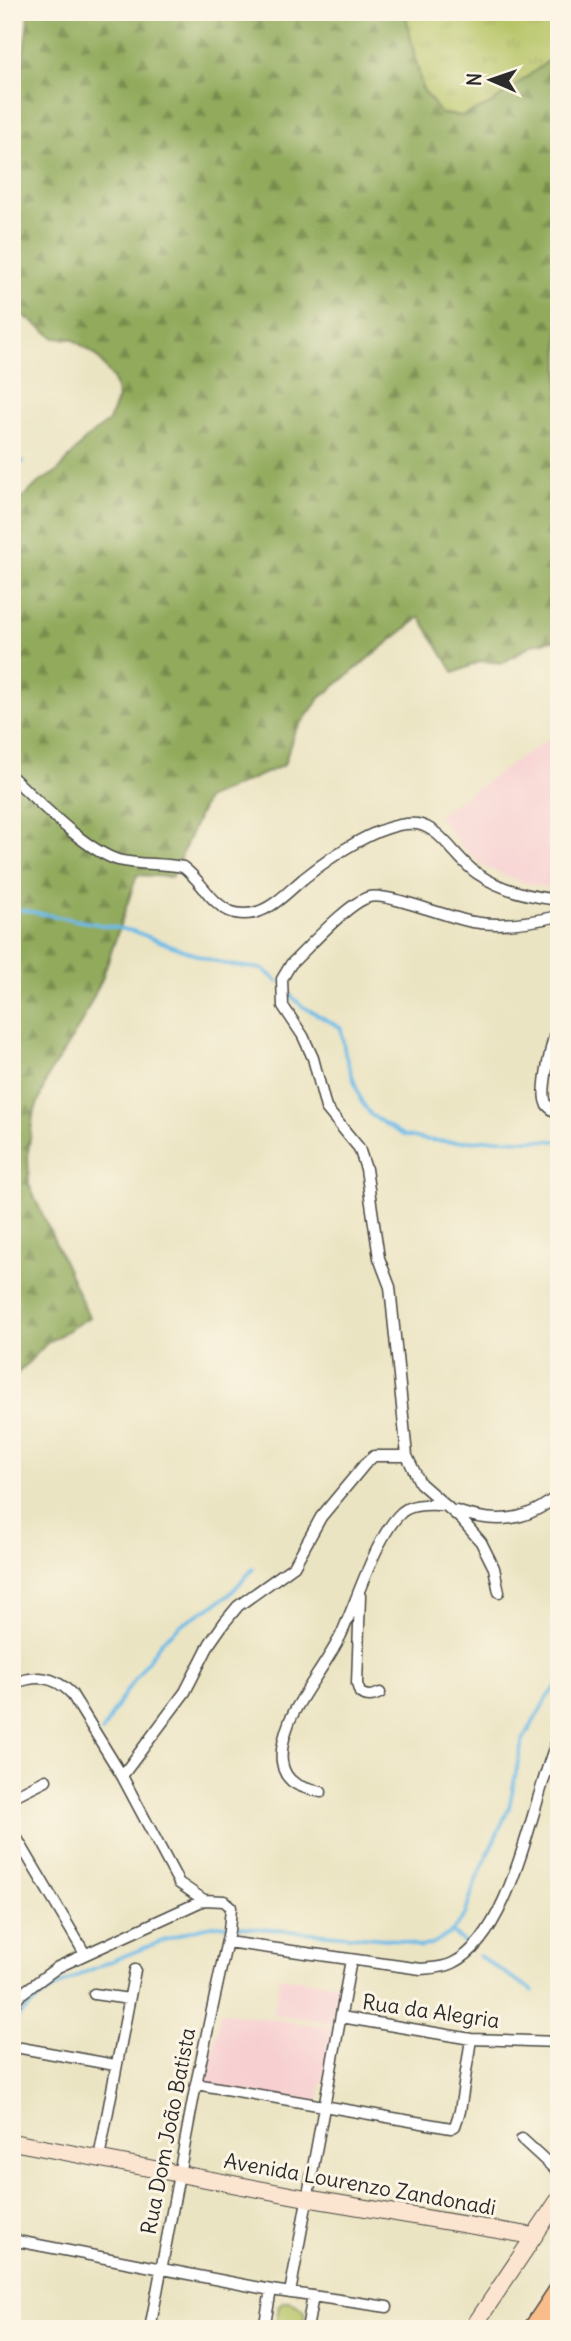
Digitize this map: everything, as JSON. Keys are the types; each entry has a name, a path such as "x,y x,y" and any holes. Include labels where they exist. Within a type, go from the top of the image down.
{"highway":[{"path":"533,2329 559,2290"}],"street":[{"path":"12,777 48,810 99,850 121,860 183,867 220,905 238,914 260,911 340,853 375,833 404,824 427,827 477,874 496,884 541,898 559,900"},
{"path":"499,1592 498,1578 489,1555 471,1528 419,1483 407,1456 390,1287 379,1258 366,1169 359,1148 326,1108 322,1099 313,1058 303,1036 283,1006 282,979 291,964 347,911 359,901 372,896 389,897 433,912 486,924 559,916"},
{"path":"559,1021 545,1089 545,1102 551,1110 559,1114"},
{"path":"122,1776 185,1692 211,1643 238,1606 294,1566 321,1517 374,1456 407,1456"},
{"path":"321,1792 299,1787 286,1777 282,1766 282,1749 290,1721 339,1638 360,1587 387,1534 403,1511 417,1506 447,1507 486,1520 512,1520 535,1511 559,1494"},
{"path":"360,1587 357,1684 363,1695 380,1693"},
{"path":"12,1684 38,1676 62,1684 71,1693 122,1776 179,1883 204,1900"},
{"path":"228,1936 351,1960 421,1969 453,1963 477,1943 498,1911 530,1829 559,1736"},
{"path":"12,1797 46,1780"},
{"path":"12,1830 85,1954"},
{"path":"12,2006 21,1994 39,1979 85,1954 204,1900"},
{"name":"Rua Dom João Batista","path":"150,2329 195,2084 232,1912 224,1901 204,1900"},
{"path":"290,2293 351,1960"},
{"path":"99,2158 135,1970"},
{"path":"12,1985 21,1994"},
{"path":"94,1994 129,1999"},
{"name":"Rua da Alegria","path":"341,2017 471,2039 559,2042"},
{"path":"195,2084 451,2128 457,2121 471,2039"},
{"path":"21,2048 115,2065"},
{"path":"522,2139 559,2172"},
{"name":"Avenida Lourenzo Zandonadi","path":"12,2142 306,2198 533,2236"},
{"path":"472,2329 559,2199"},
{"path":"12,2240 271,2290 387,2307"},
{"path":"264,2329 271,2290"},
{"path":"307,2329 313,2296"}],"shaded area":[{"path":"559,732 559,891 518,881 483,866 461,845 437,815"},
{"path":"280,1977 340,1984 334,2023 273,2014"},
{"path":"220,2012 333,2028 318,2102 207,2086"}],"green space":[{"path":"29,12 405,12 422,88 441,114 463,116 491,104 559,53 559,639 533,644 503,663 481,661 454,673 420,617 320,698 294,733 284,765 206,799 172,877 137,875 102,979 79,1027 48,1076 33,1116 28,1152 29,1185 89,1317 46,1344 12,1379 12,502 25,496 38,483 58,471 84,441 109,421 118,397 113,379 96,355 72,339 55,338 12,307 12,145"},
{"path":"405,12 559,12 559,53 491,104 463,116 441,114 422,88"},
{"path":"290,2301 305,2311 302,2329 275,2329 279,2305"}],"waterway":[{"path":"12,458 23,462"},
{"path":"12,908 133,931 204,958 229,965 263,969 278,982"},
{"path":"288,993 302,1006 341,1028 345,1054 361,1101 371,1115 403,1135 455,1142 497,1139 559,1141"},
{"path":"102,1732 123,1696 161,1642 182,1624 228,1596 253,1569"},
{"path":"12,2023 42,1997 75,1977 173,1937 209,1926 399,1940 420,1947 432,1944 452,1932 465,1915 476,1880 509,1808 522,1742 548,1696 559,1684"},
{"path":"452,1932 466,1944"},
{"path":"479,1956 533,1991"}]}
